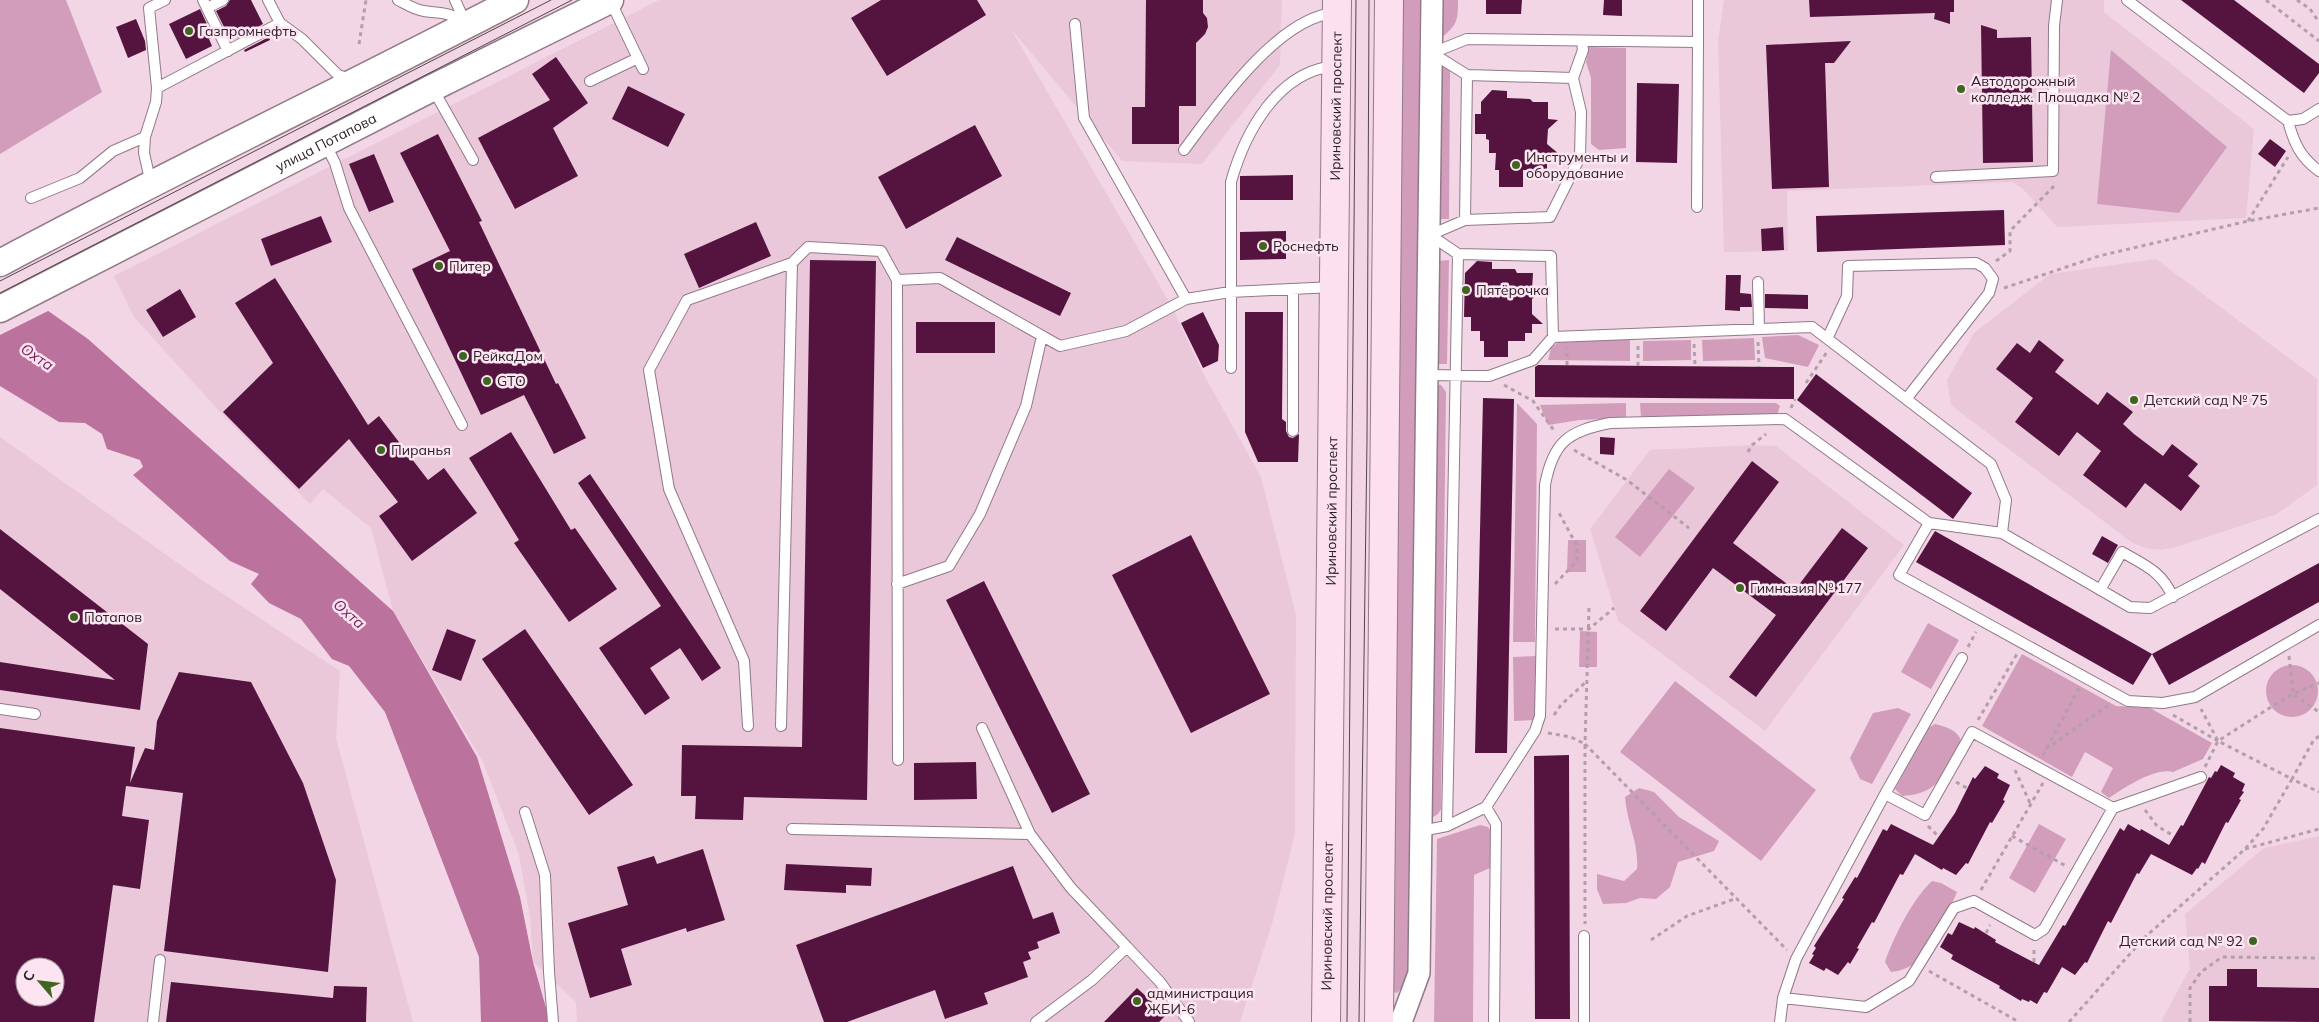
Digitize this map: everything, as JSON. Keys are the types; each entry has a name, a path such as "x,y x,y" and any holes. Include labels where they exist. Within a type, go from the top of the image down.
{"main road":[{"path":"1379,1022 1389,0"},
{"name":"Ириновский проспект","path":"1326,1022 1337,6"}],"street":[{"path":"3,262 151,184 358,82 515,0"},
{"name":"улица Потапова","path":"0,309 432,88 610,0"},
{"path":"1401,1022 1419,973 1432,0"}],"lane":[{"path":"151,184 144,153 145,137 156,102 157,88 149,8 165,0"},
{"path":"223,0 205,4 228,51"},
{"path":"268,0 280,24 302,39 338,75 358,82"},
{"path":"398,0 423,11 454,15 466,25"},
{"path":"454,0 466,25"},
{"path":"610,0 643,68"},
{"path":"1697,207 1698,0"},
{"path":"1936,177 2053,171 2054,26 2056,0"},
{"path":"2127,0 2288,121 2295,146 2308,162 2319,170"},
{"path":"1184,150 1245,70 1276,42 1315,17 1337,6"},
{"path":"157,88 280,24"},
{"path":"1075,24 1084,118 1186,299"},
{"path":"1432,53 1467,39 1582,42 1698,42"},
{"path":"1430,235 1465,220 1550,217 1580,158 1582,112 1574,78 1583,50 1582,42"},
{"path":"1432,53 1467,75 1574,78"},
{"path":"590,82 638,58"},
{"path":"1230,368 1231,182 1242,147 1259,116 1285,89 1310,71 1336,66"},
{"path":"1465,220 1467,75"},
{"path":"432,88 473,160"},
{"path":"2288,121 2303,119 2319,110"},
{"path":"31,198 80,178 113,151 145,137"},
{"path":"325,143 335,163 348,208 462,424"},
{"path":"1428,376 1489,376 1533,360 1553,337 1551,256 1458,254 1430,235"},
{"path":"748,726 744,661 669,489 649,370 687,300 792,263 808,247 881,251 897,280 898,760"},
{"path":"1447,826 1458,254"},
{"path":"782,726 792,263"},
{"path":"1831,339 1847,296 1848,266 1976,263 1985,268 1993,279 1989,293 1907,398"},
{"path":"897,280 940,278 1060,346 1126,331 1186,299 1230,292 1335,287"},
{"path":"1758,282 1759,329"},
{"path":"1293,289 1293,432"},
{"path":"1553,337 1812,327 1831,339 1991,464 2006,500 2002,533"},
{"path":"897,584 949,566 980,514 1026,406 1042,336"},
{"path":"1421,831 1447,826 1486,807 1535,731 1540,716 1545,485 1548,465 1562,442 1584,428 1610,423 1784,419 1929,523 2002,533 2130,607 2150,608 2319,519"},
{"path":"1929,523 1899,575 2128,701 2162,703 2195,697 2319,625"},
{"path":"2100,590 2122,552 2156,571 2166,582 2173,597"},
{"path":"1780,1022 1783,998 1796,959 1885,794 1962,658"},
{"path":"0,709 36,714"},
{"path":"982,728 1030,834 1071,888 1160,982 1189,1022"},
{"path":"1885,794 1925,815 1972,732 2113,808"},
{"path":"1783,998 1866,1007 1909,981 1954,908 1974,901 2034,935 2044,929 2113,808 2201,777"},
{"path":"1486,807 1496,824 1494,1022"},
{"path":"525,812 545,875 553,1022"},
{"path":"792,829 1030,834"},
{"path":"1584,936 1584,1022"},
{"path":"1036,1022 1092,980 1127,947"},
{"path":"153,1022 160,960"}],"path":[{"path":"359,44 366,0"},
{"path":"2266,0 2319,41"},
{"path":"2297,0 2310,9 2319,22"},
{"path":"2248,221 2295,146"},
{"path":"1985,268 2010,251 2010,231 2054,186 2053,171"},
{"path":"1989,293 2099,256 2248,221 2319,208"},
{"path":"1759,329 1759,367"},
{"path":"1694,332 1695,366"},
{"path":"1637,334 1638,366"},
{"path":"1806,383 1831,339"},
{"path":"1489,376 1533,401 1562,442 1627,480 1689,528"},
{"path":"1748,452 1752,445"},
{"path":"1542,596 1577,561 1577,546 1545,485"},
{"path":"1584,936 1585,744 1589,608"},
{"path":"1542,629 1589,629 1614,608"},
{"path":"1962,658 1982,622"},
{"path":"2288,642 2293,694 2319,712"},
{"path":"1972,732 2022,644"},
{"path":"2036,766 2085,678"},
{"path":"1552,719 1561,705 1587,681"},
{"path":"2201,777 2218,741 2293,694 2319,683"},
{"path":"2046,749 2121,697"},
{"path":"2195,697 2218,741"},
{"path":"2151,702 2218,741 2319,792"},
{"path":"1547,725 1543,732 1571,737 1585,744 1796,959"},
{"path":"2070,1022 2145,937 2244,850 2262,830 2313,741 2319,736"},
{"path":"2006,750 2030,804"},
{"path":"1974,901 2048,773"},
{"path":"2140,799 2145,811 2157,826 2174,836"},
{"path":"2244,850 2319,829"},
{"path":"2012,836 2076,872"},
{"path":"1651,940 1687,916 1737,898"},
{"path":"2190,1022 2190,988 2201,972 2222,957 2319,958"},
{"path":"1920,966 2019,1022"}],"shaded area":[{"path":"0,0 66,0 102,92 0,154"},
{"path":"659,0 1282,0 1280,65 1202,164 1122,161 1011,29 1171,305 1203,373 1261,477 1296,615 1295,834 1272,924 1240,1022 577,1022 576,1002 533,962 530,917 519,855 483,762 393,611 371,528 323,489 310,504 220,412 134,317 114,276"},
{"path":"1403,0 1420,0 1411,958 1404,985 1397,993 1393,989"},
{"path":"1440,0 1458,0 1458,13 1453,26 1440,39"},
{"name":"Автодорожный колледж. Площадка № 2","path":"1724,0 2104,0 2104,12 2254,129 2246,218 2057,227 2023,189 2012,182 1787,191 1788,251 1724,252 1718,41"},
{"path":"1589,47 1626,48 1626,148 1599,150 1591,144 1591,78 1586,62"},
{"path":"2111,50 2227,147 2179,213 2097,204"},
{"path":"1439,65 1447,67 1450,71 1449,219 1437,219"},
{"name":"Детский сад № 75","path":"2156,259 2317,379 2317,485 2277,514 2176,547 2160,550 2145,548 2131,542 1951,405 1947,380 1974,333 2050,274"},
{"path":"1449,260 1447,364 1436,364 1437,261"},
{"path":"1798,335 1819,345 1808,367 1765,358 1762,337"},
{"path":"1754,338 1755,360 1703,361 1702,340"},
{"path":"1561,340 1630,340 1630,361 1548,360 1551,348"},
{"path":"1691,340 1691,360 1643,361 1643,341"},
{"path":"1435,384 1441,385 1446,392 1441,809 1433,817 1431,815"},
{"path":"1517,403 1537,424 1535,642 1513,642"},
{"path":"1626,403 1626,418 1580,420 1548,425 1540,405"},
{"path":"1640,403 1776,403 1780,406 1777,415 1641,418"},
{"path":"0,437 199,578 340,671 336,738 413,1022 0,1022"},
{"name":"Гимназия № 177","path":"1752,445 1776,446 1904,545 1765,731 1618,621 1590,529 1650,450"},
{"path":"1669,469 1695,488 1640,557 1615,537"},
{"path":"1568,540 1586,540 1586,572 1567,572"},
{"path":"1928,623 1959,640 1931,689 1901,672"},
{"path":"1580,631 1597,632 1597,667 1579,667"},
{"path":"2022,654 2116,706 2150,708 2212,743 2203,759 2173,772 2166,771 2149,775 2109,798 2101,792 2113,768 2085,752 2072,777 1982,726"},
{"path":"1536,656 1536,720 1514,721 1513,657"},
{"path":"2287,665 2297,665 2306,669 2314,677 2318,691 2314,705 2306,713 2297,717 2287,717 2278,713 2270,705 2266,696 2266,686 2270,677 2278,669"},
{"path":"1675,681 1816,790 1761,861 1620,752"},
{"path":"1898,708 1911,714 1872,784 1860,779 1850,758 1873,713"},
{"path":"1935,724 1947,727 1959,736 1961,740 1945,771 1934,786 1926,791 1902,796 1895,789 1928,728"},
{"path":"1639,788 1654,792 1679,817 1719,841 1714,851 1678,862 1670,887 1656,899 1640,898 1626,903 1603,904 1597,889 1597,874 1624,881 1637,869 1635,842 1625,797"},
{"path":"2039,824 2066,839 2035,893 2009,878"},
{"path":"1480,825 1488,827 1490,830 1490,868 1474,875 1473,1022 1434,1022 1437,839"},
{"name":"Детский сад № 92","path":"2319,836 2319,1022 2163,1022 2162,1020 2190,968 2185,914 2264,848"},
{"path":"1932,881 1941,883 1957,892 1954,899 1934,938 1919,960 1906,968 1891,972 1885,962 1893,941 1917,898"}],"water":[{"name":"Охта","path":"0,277 88,339 393,611 477,757 520,897 533,962 550,1022 481,1022 479,957 385,712 349,666 332,659 301,619 269,603 251,584 259,574 230,561 133,475 143,467 140,460 107,449 102,434 85,423 59,422 0,386"}],"pier":[{"path":"1,275 50,310 0,335"}],"building":[{"path":"230,0 251,0 263,24 238,38 233,27 226,31 216,11 226,6"},
{"path":"881,0 977,0 986,15 887,76 851,18"},
{"path":"1146,0 1203,0 1203,13 1207,18 1208,27 1205,34 1196,43 1196,106 1179,106 1179,144 1132,144 1132,107 1145,107"},
{"path":"1486,0 1522,0 1521,14 1486,14"},
{"path":"1604,0 1622,0 1622,16 1603,15"},
{"path":"1809,0 1954,0 1954,12 1950,12 1950,24 1934,19 1935,13 1810,17"},
{"path":"2181,0 2234,0 2319,64 2319,73 2304,93"},
{"name":"Газпромнефть","path":"200,9 213,37 209,39 212,46 186,59 169,24"},
{"path":"136,19 145,41 146,50 128,58 116,27"},
{"path":"1981,25 1997,30 1997,38 2031,37 2033,162 1983,163"},
{"path":"269,37 270,40 245,52 244,50"},
{"path":"1851,41 1834,63 1825,63 1829,187 1772,189 1766,45"},
{"path":"556,57 588,103 553,128 578,176 515,209 478,138 550,100 532,74"},
{"path":"1637,83 1679,84 1677,163 1636,162"},
{"path":"628,86 685,114 668,147 612,119"},
{"path":"1492,90 1507,91 1507,98 1548,102 1548,119 1558,120 1548,129 1547,144 1559,154 1547,154 1547,170 1523,170 1523,187 1499,187 1499,170 1495,170 1496,153 1489,153 1489,140 1486,139 1486,134 1475,134 1475,114 1481,114 1481,102"},
{"path":"975,125 1002,176 906,229 878,177"},
{"path":"438,134 482,221 479,222 556,384 558,383 586,438 554,454 524,395 481,415 412,269 450,251 400,153"},
{"path":"2270,139 2286,151 2275,167 2258,154"},
{"path":"374,154 394,202 369,212 349,164"},
{"path":"1293,175 1293,200 1240,200 1240,176"},
{"path":"2004,210 2005,245 1817,252 1816,216"},
{"path":"321,216 332,242 271,266 261,239"},
{"path":"756,222 771,256 699,288 684,254"},
{"path":"1783,227 1784,250 1762,251 1761,229"},
{"name":"Роснефть","path":"1286,231 1286,259 1240,260 1240,232"},
{"path":"957,237 1071,293 1060,316 945,260"},
{"path":"810,260 876,261 867,800 744,797 743,820 695,819 696,796 681,796 682,745 802,747"},
{"path":"1477,261 1492,262 1492,269 1515,269 1517,273 1533,273 1532,290 1542,290 1532,299 1532,314 1543,324 1532,324 1532,333 1525,333 1525,341 1508,341 1508,357 1484,357 1484,341 1480,341 1480,331 1471,331 1471,317 1464,317 1465,273"},
{"path":"1726,275 1741,275 1740,293 1751,294 1752,307 1740,307 1740,311 1725,310"},
{"path":"275,278 368,425 379,416 428,480 444,468 477,513 412,561 379,516 398,502 349,439 299,489 223,412 273,363 235,303"},
{"path":"180,289 196,317 163,337 146,310"},
{"path":"1765,294 1808,295 1808,309 1765,308"},
{"path":"1203,312 1219,345 1218,361 1203,368 1181,323"},
{"path":"1245,312 1283,312 1282,419 1286,422 1286,431 1289,437 1293,438 1299,434 1298,462 1258,462 1245,432"},
{"path":"916,322 995,322 995,353 916,353"},
{"path":"2039,340 2064,360 2055,372 2098,405 2107,392 2133,412 2123,424 2134,434 2163,456 2172,444 2198,464 2188,476 2200,486 2181,511 2145,483 2126,508 2083,475 2101,451 2077,432 2059,456 2015,422 2033,398 1996,369 2017,343 2030,353"},
{"path":"1538,365 1794,367 1794,399 1535,397 1535,367"},
{"path":"1816,374 1972,493 1953,519 1797,400"},
{"path":"1483,398 1514,399 1507,753 1475,753"},
{"path":"511,432 571,530 575,528 617,589 569,622 514,543 519,540 469,458"},
{"path":"1600,437 1615,438 1614,455 1600,454"},
{"path":"1752,461 1779,482 1733,543 1795,590 1842,528 1868,548 1756,697 1729,677 1776,615 1713,568 1666,631 1640,611"},
{"path":"590,474 721,668 702,681 680,648 650,668 670,698 645,715 599,648 661,606 578,483"},
{"name":"Потапов","path":"0,529 148,644 140,710 0,690 0,662 115,680 0,589"},
{"path":"1935,531 2152,654 2133,685 1916,562"},
{"path":"1191,535 1270,694 1191,733 1112,575"},
{"path":"2102,536 2118,545 2108,563 2092,554"},
{"path":"2319,563 2319,602 2169,685 2152,654"},
{"path":"984,581 1090,794 1052,813 946,600"},
{"path":"447,629 476,640 461,681 432,670"},
{"path":"525,629 633,785 589,815 482,659"},
{"path":"179,672 251,682 303,783 336,880 328,972 164,951 183,793 126,786 122,816 149,820 140,889 113,885 94,1022 0,1022 0,728 135,747 130,783 145,748 154,750 157,721"},
{"path":"1569,755 1570,1019 1535,1019 1534,756"},
{"path":"976,762 977,799 914,800 914,763"},
{"path":"2221,765 2235,773 2233,777 2245,784 2242,791 2244,792 2228,823 2226,822 2205,864 2202,862 2192,875 2151,854 2139,874 2137,873 2111,923 2108,921 2087,963 2085,962 2075,975 2062,967 2047,993 2044,992 2037,1004 2030,1000 2029,1002 2022,999 2021,1001 1999,988 2000,986 1951,959 1953,955 1940,947 1948,933 1952,935 1959,922 1974,929 1975,927 1996,940 1995,942 2039,965 2063,925 2065,926 2120,828 2124,831 2128,824 2169,845 2181,825 2183,826 2209,777 2211,778 2215,771 2217,772"},
{"path":"1985,766 1999,774 1997,778 2010,785 2003,800 2005,801 1992,823 1990,822 1968,864 1966,863 1956,875 1943,868 1942,870 1915,854 1903,875 1900,874 1874,923 1872,922 1857,948 1859,949 1850,964 1848,962 1838,975 1826,968 1824,971 1809,963 1814,955 1812,954 1816,948 1814,946 1844,899 1842,898 1855,877 1857,878 1883,829 1887,831 1891,824 1933,845 1955,813 1973,777 1975,779"},
{"path":"703,849 725,920 687,932 686,928 621,949 632,985 590,998 568,923 628,905 617,867 654,856 657,864"},
{"path":"786,864 872,868 871,886 846,885 846,893 784,890"},
{"path":"1013,866 1033,919 1053,912 1060,933 1037,942 1039,948 1028,952 1031,959 1023,962 1028,977 984,993 988,1004 945,1019 935,990 847,1022 824,1022 796,945"},
{"path":"2227,969 2257,969 2257,987 2319,988 2319,1022 2209,1021 2209,986 2227,986"},
{"path":"171,982 333,998 334,986 367,987 366,1022 166,1022"},
{"name":"администрация ЖБИ-6","path":"1137,988 1166,1015 1159,1022 1104,1022"}],"tram line":[{"path":"0,281 551,0"},
{"path":"0,293 572,0"},
{"path":"1347,1022 1356,0"},
{"path":"1359,1022 1367,440 1369,0"}],"place":[{"name":"Газпромнефть","path":"189,31"},
{"name":"Автодорожный колледж. Площадка № 2","path":"1961,89"},
{"name":"Инструменты и оборудование","path":"1516,165"},
{"name":"Роснефть","path":"1263,246"},
{"name":"Питер","path":"439,266"},
{"name":"Пятёрочка","path":"1466,290"},
{"name":"РейкаДом","path":"463,356"},
{"name":"GTO","path":"487,381"},
{"name":"Детский сад № 75","path":"2134,400"},
{"name":"Пиранья","path":"381,450"},
{"name":"Гимназия № 177","path":"1740,588"},
{"name":"Потапов","path":"74,617"},
{"name":"Детский сад № 92","path":"2253,941"},
{"name":"администрация ЖБИ-6","path":"1137,1001"}]}
